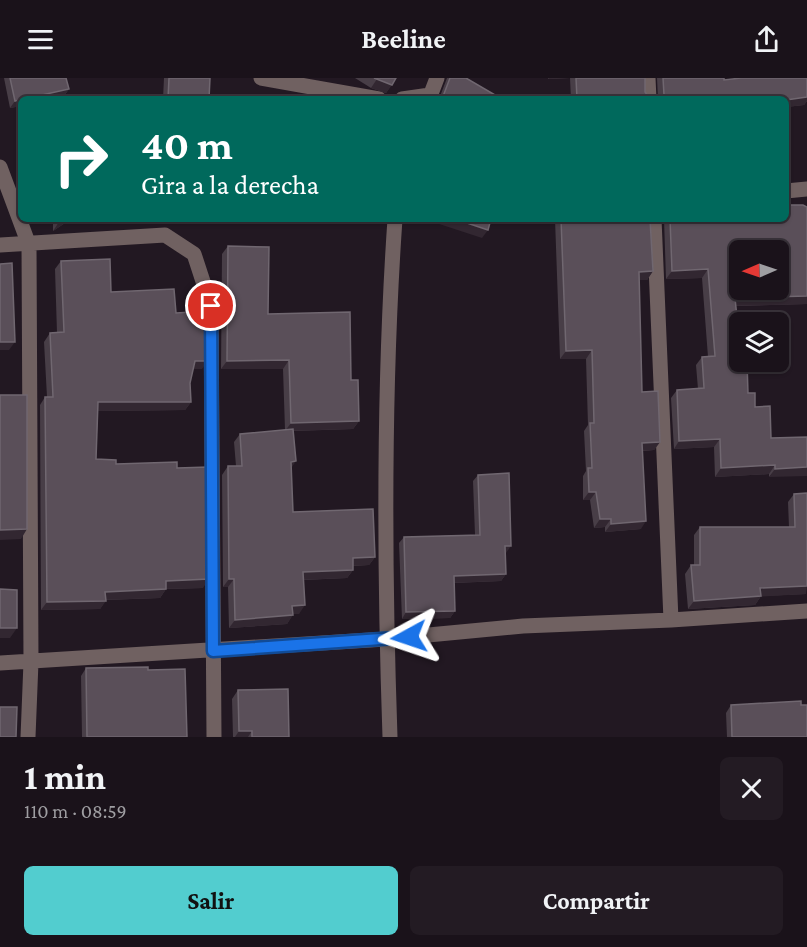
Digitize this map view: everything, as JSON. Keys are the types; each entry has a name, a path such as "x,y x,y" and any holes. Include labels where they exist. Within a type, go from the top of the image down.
{"street":[{"path":"261,78 362,96"},
{"path":"429,96 437,78"},
{"path":"648,78 649,96"},
{"path":"0,167 18,215"},
{"path":"789,191 807,189"},
{"path":"20,222 29,245 31,662 28,737"},
{"path":"390,737 386,639 387,339 395,222"},
{"path":"654,222 670,621"},
{"path":"0,245 165,235 194,254 211,306 214,737"},
{"path":"0,663 386,639 523,626 670,621 807,611"}],"building":[{"path":"10,78 66,78 69,89 38,96 18,96 18,100 15,101"},
{"path":"169,78 210,78 209,96 168,96"},
{"path":"374,78 396,78 392,85"},
{"path":"450,78 466,78 497,96 443,96"},
{"path":"576,78 645,78 645,92 648,96 577,96"},
{"path":"663,78 724,78 724,80 807,78 807,97 789,100 789,96 664,95"},
{"path":"789,205 807,207 807,296 789,296 789,240 729,240 729,300 735,300 736,312 729,312 729,372 747,372 748,393 755,393 755,407 770,406 771,438 807,437 807,467 775,469 775,465 721,468 720,439 679,441 677,390 704,388 702,357 715,356 708,269 672,271 670,222 789,222"},
{"path":"464,222 490,222 488,230"},
{"path":"561,222 650,222 653,271 639,272 642,392 658,391 660,442 642,443 646,521 611,524 611,519 600,519 596,492 589,492 588,468 592,468 590,423 594,423 592,350 566,351"},
{"path":"228,246 269,247 268,314 350,312 351,380 358,380 359,421 291,423 289,360 227,361"},
{"path":"110,259 111,292 174,289 176,313 207,311 208,361 195,361 190,383 191,402 98,402 96,459 116,460 116,464 177,462 177,468 208,467 209,579 166,581 166,589 105,592 106,601 47,602 45,397 53,397 50,333 64,332 61,261"},
{"path":"12,263 15,342 0,342 0,264"},
{"path":"0,395 27,395 27,529 0,530"},
{"path":"293,429 296,461 291,462 293,512 373,509 375,557 353,558 353,570 303,572 305,605 292,606 293,615 235,620 234,579 229,579 228,466 242,466 240,434"},
{"path":"509,473 511,546 505,546 506,574 454,576 455,611 406,612 404,537 480,535 478,475"},
{"path":"807,493 807,586 760,588 761,596 694,601 691,565 700,565 700,527 795,527 794,494"},
{"path":"0,589 17,590 17,628 0,628"},
{"path":"148,667 148,670 185,669 187,737 87,737 86,668"},
{"path":"288,689 289,737 252,737 252,731 239,731 238,690"},
{"path":"801,701 801,705 807,705 807,737 732,737 731,705"},
{"path":"0,707 17,707 16,737 0,737"}],"route":[{"path":"211,306 213,651 409,637"}]}
